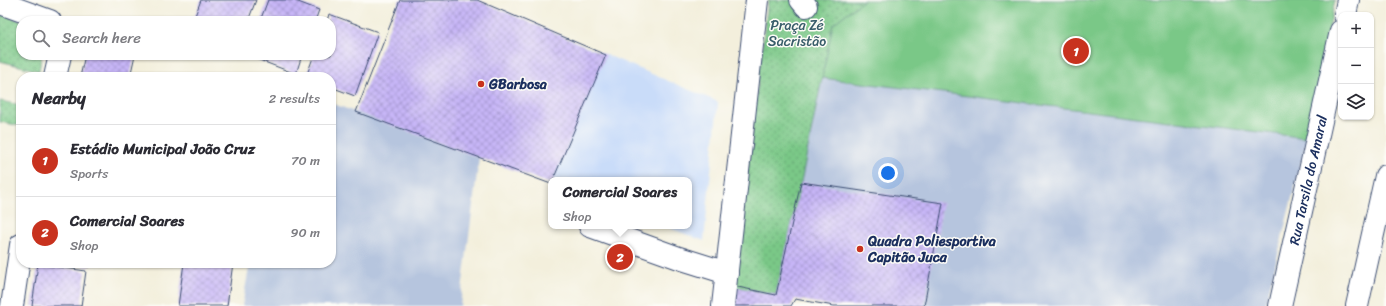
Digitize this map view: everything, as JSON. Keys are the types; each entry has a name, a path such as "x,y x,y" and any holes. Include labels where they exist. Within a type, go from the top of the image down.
{"street":[{"path":"723,306 757,0"},
{"path":"1346,12 1348,0"},
{"path":"0,3 36,16"},
{"name":"Rua Tarsila do Amaral","path":"1280,306 1338,45"},
{"path":"56,72 59,60"},
{"path":"1357,306 1386,176"},
{"path":"598,229 679,258 727,272"},
{"path":"12,306 18,268"}],"shaded area":[{"name":"GBarbosa","path":"400,0 477,0 718,102 704,241 672,229 692,229 692,177 548,177 548,183 356,112"},
{"path":"822,78 1307,138 1265,306 924,306 943,203 801,182"},
{"path":"336,105 479,158 460,306 242,306 249,268 336,268"}],"green space":[{"name":"Praça Zé Sacristão","path":"768,0 864,0 833,24 801,182 776,295 733,286"},
{"path":"864,0 1335,0 1307,138 822,78 833,24"},
{"path":"0,13 16,19 16,60 41,60 39,71 0,61"},
{"path":"0,101 16,104 16,125 0,122"}],"building":[{"path":"201,0 256,0 250,16 195,16"},
{"path":"268,0 293,0 319,10 317,16 262,16"},
{"name":"GBarbosa","path":"400,0 477,0 606,55 554,177 548,177 548,183 356,112"},
{"path":"336,17 378,32 355,96 336,89 336,72 308,72 312,60 336,60"},
{"path":"84,60 134,60 131,72 81,72"},
{"path":"259,60 300,60 297,72 291,72"},
{"name":"Quadra Poliesportiva Capitão Juca","path":"801,182 943,203 924,306 834,306 795,299 791,306 730,306 733,286 776,295"},
{"path":"37,268 65,268 86,271 81,306 32,306"},
{"path":"183,268 232,268 227,306 178,306"}],"place":[{"name":"Estádio Municipal João Cruz","path":"1076,51"},
{"name":"GBarbosa","path":"481,84"},
{"name":"Quadra Poliesportiva Capitão Juca","path":"860,249"},
{"name":"Comercial Soares","path":"620,257"}]}
